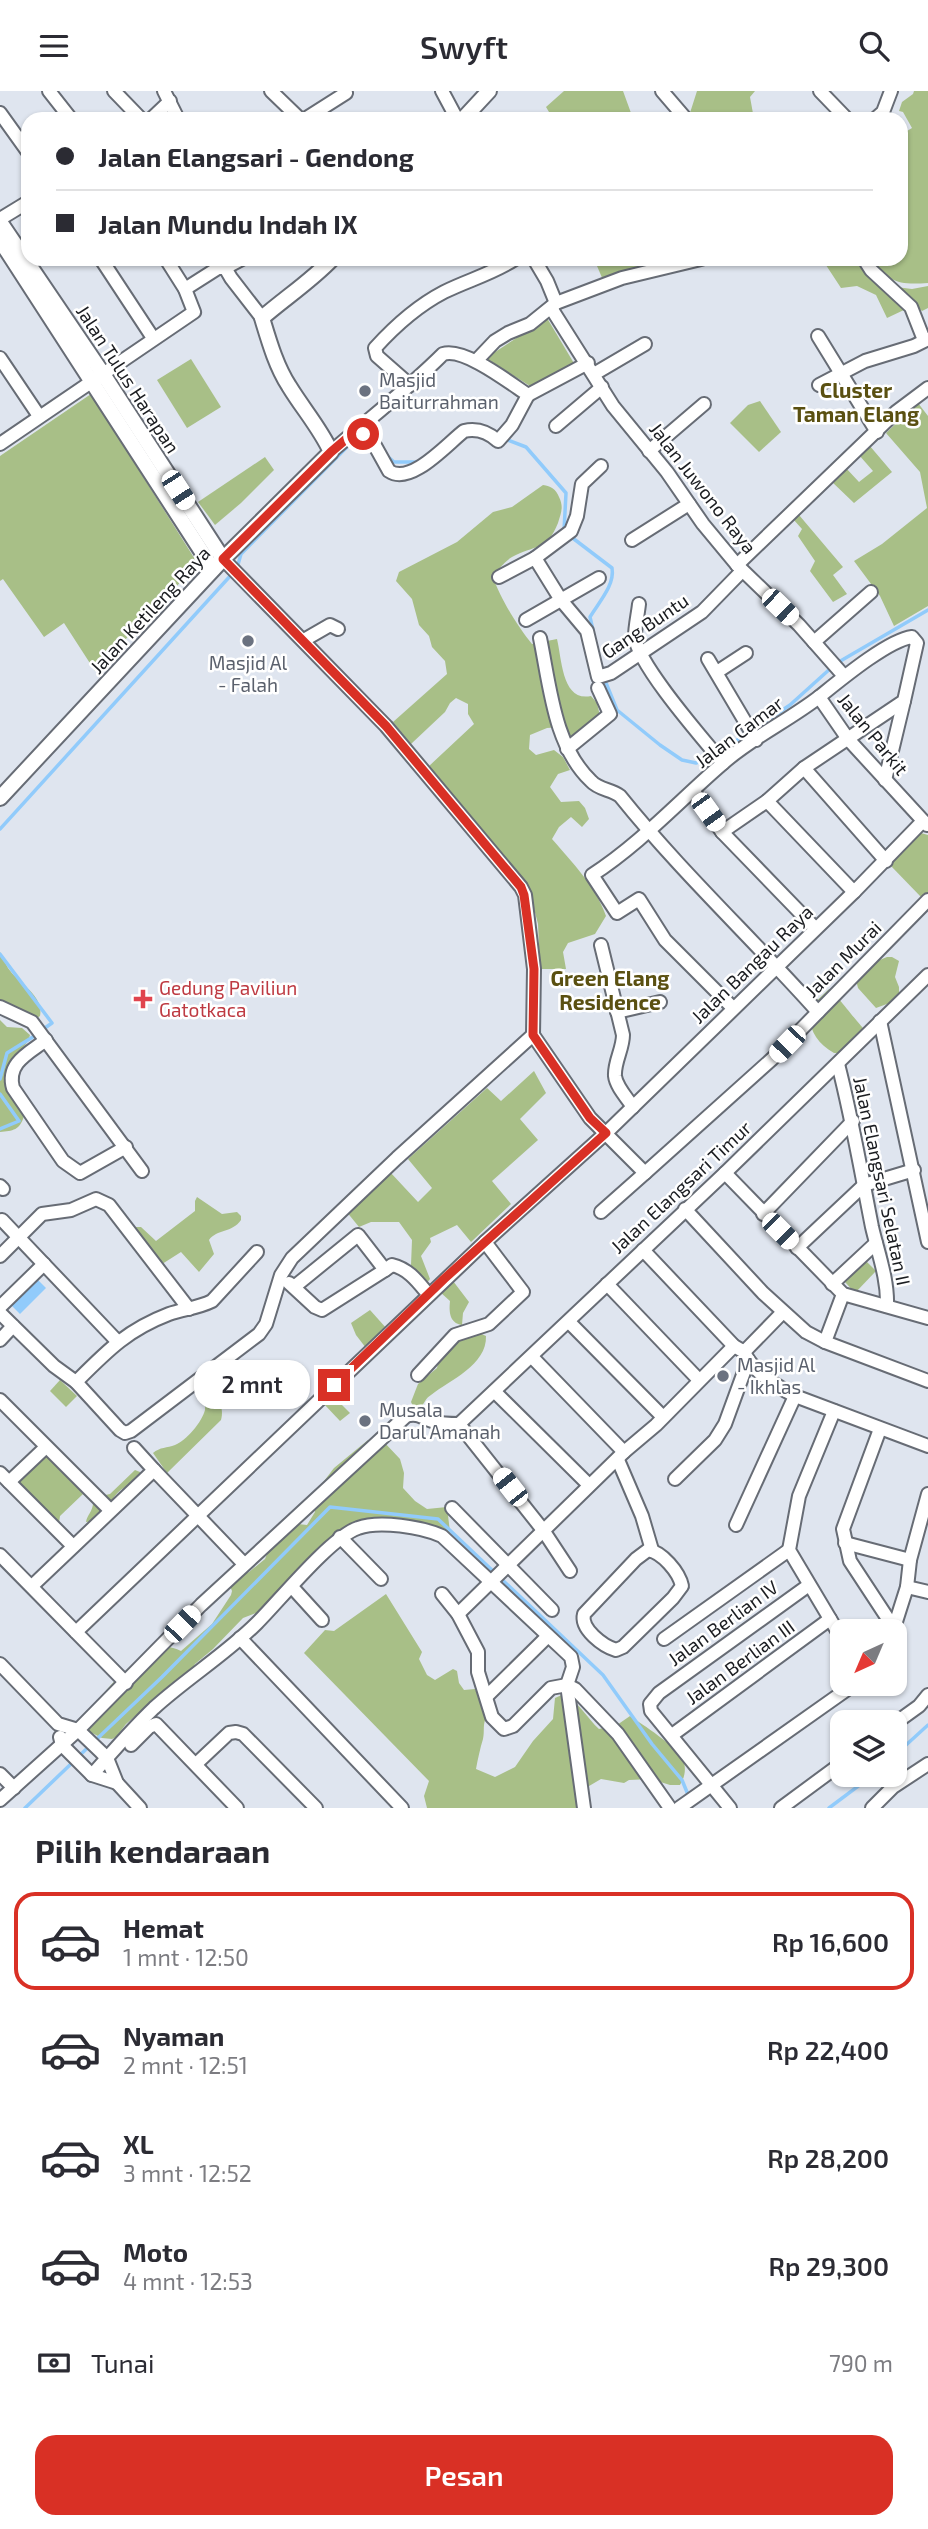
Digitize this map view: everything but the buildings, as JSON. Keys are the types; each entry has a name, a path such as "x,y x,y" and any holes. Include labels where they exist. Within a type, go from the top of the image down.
{"main road":[{"path":"470,112 489,91"},
{"name":"Jalan Tulus Harapan","path":"0,221 21,258"},
{"name":"Jalan Tulus Harapan","path":"0,240 47,303 221,565"},
{"name":"Jalan Tulus Harapan","path":"26,266 47,303"},
{"path":"325,266 313,279 292,292 262,318 268,340 288,384 321,431 331,452"},
{"name":"Jalan Ketileng Raya","path":"0,798 331,452"}],"street":[{"path":"49,91 66,112"},
{"path":"114,91 134,112"},
{"path":"271,91 295,112"},
{"path":"442,91 453,112"},
{"path":"662,91 680,112"},
{"path":"820,91 840,112"},
{"path":"883,112 891,91"},
{"path":"315,112 346,93"},
{"path":"156,112 168,95"},
{"path":"168,95 175,112"},
{"path":"0,113 21,142"},
{"path":"0,221 21,207"},
{"path":"106,266 153,338"},
{"path":"0,444 194,311 185,289 170,266"},
{"path":"185,289 220,266"},
{"path":"224,266 262,318"},
{"path":"410,385 377,356 375,348 400,324 444,292 486,276 502,266"},
{"name":"Jalan Juwono Raya","path":"538,266 547,281 554,306 613,406 739,568 839,670"},
{"path":"476,361 495,341 530,324 554,306 622,278 672,266"},
{"path":"819,385 866,361 926,340 911,307 868,266"},
{"path":"818,336 877,432"},
{"path":"500,438 512,425 528,395 645,344"},
{"path":"331,452 360,431 443,354 449,352 476,361 528,395"},
{"path":"0,358 39,416"},
{"path":"556,426 602,387"},
{"name":"Gang Buntu","path":"538,562 561,600 587,631 596,674 603,680 702,612 739,568 896,412 928,388"},
{"path":"649,451 704,404"},
{"path":"360,431 374,444 386,467 394,474 424,465 471,429 500,438 509,449"},
{"path":"499,577 538,562 568,534 577,516 582,484 601,466"},
{"path":"632,540 689,504"},
{"path":"221,565 239,578 304,640 386,726 521,887 534,969 533,1035 590,1118 645,1173"},
{"path":"526,620 599,577"},
{"path":"814,642 872,592"},
{"path":"639,604 635,636 643,654 673,702 718,757"},
{"path":"304,640 330,625 338,629"},
{"name":"Jalan Camar","path":"733,1008 665,940 639,899 617,913 592,875 694,792 718,757 818,697 839,670 912,637 916,643 904,701"},
{"path":"540,638 566,749 591,781 620,796 693,882 778,966 818,1012"},
{"path":"717,672 746,653"},
{"path":"708,659 753,735"},
{"path":"566,749 610,714 603,680"},
{"name":"Jalan Parkit","path":"818,697 848,739 926,823"},
{"path":"722,832 767,801 804,768 904,701"},
{"path":"885,780 904,701"},
{"path":"804,768 886,861"},
{"path":"694,792 722,832 815,928"},
{"path":"767,801 854,892"},
{"name":"Jalan Bangau Raya","path":"76,1632 428,1294 606,1133 926,823"},
{"name":"Jalan Murai","path":"601,1212 763,1068 928,900"},
{"path":"601,945 623,1046 615,1075 617,1083 633,1107"},
{"name":"Jalan Elangsari Timur","path":"459,1424 725,1173 880,1021 927,980"},
{"path":"617,1011 660,1002"},
{"path":"0,1007 32,1022 142,1171"},
{"path":"880,1021 928,1242"},
{"path":"0,1313 54,1366 76,1382 120,1430 125,1433 131,1431 259,1334 266,1324 281,1275 292,1258 533,1035"},
{"path":"44,1038 16,1063 11,1082 63,1161 80,1173 125,1147"},
{"name":"Jalan Elangsari Selatan II","path":"838,1064 853,1121 876,1243 888,1288 887,1306"},
{"path":"763,1214 853,1121"},
{"path":"797,1248 864,1185 914,1170"},
{"path":"725,1173 843,1294 928,1318"},
{"path":"0,1257 42,1214 71,1210 102,1199 189,1310"},
{"path":"685,1209 783,1312 806,1332 825,1342 928,1381"},
{"path":"2,1220 117,1341"},
{"path":"295,1287 358,1235 385,1270"},
{"path":"418,1375 455,1335 489,1324 523,1292 485,1242"},
{"path":"832,1284 876,1243"},
{"path":"643,1250 776,1386 795,1396 928,1446"},
{"path":"76,1382 117,1341 155,1320 212,1301 257,1251"},
{"path":"0,1307 44,1264"},
{"path":"281,1275 315,1307 322,1310 392,1265 413,1276 428,1294"},
{"path":"607,1284 699,1380"},
{"path":"825,1342 843,1294"},
{"path":"458,1613 699,1380 742,1353 783,1312"},
{"path":"569,1322 663,1417"},
{"path":"0,1340 13,1327"},
{"path":"675,1479 715,1440 725,1424 742,1353"},
{"path":"532,1357 621,1456 652,1550 676,1573 682,1586 622,1647 616,1650 609,1648 586,1628 582,1620 583,1614 642,1554 652,1550"},
{"path":"495,1392 589,1486"},
{"path":"736,1525 795,1396"},
{"path":"0,1399 110,1510"},
{"path":"830,1619 789,1550 799,1496 834,1411"},
{"path":"0,1800 65,1749 201,1605 406,1416 412,1414 437,1423 459,1424 543,1530 570,1571"},
{"path":"880,1429 843,1529 850,1561 886,1619"},
{"path":"47,1447 4,1477 73,1546"},
{"path":"134,1448 244,1564"},
{"path":"32,1586 154,1470"},
{"path":"897,1619 907,1587 910,1560 928,1494"},
{"path":"452,1508 548,1636 573,1660 567,1685 584,1808"},
{"path":"89,1772 154,1708 240,1638 340,1537 359,1527 383,1525 433,1532 552,1610"},
{"path":"340,1537 381,1579"},
{"path":"845,1543 910,1560"},
{"path":"664,1639 789,1550"},
{"path":"0,1555 126,1683"},
{"name":"Jalan Berlian IV","path":"672,1735 650,1708 652,1700 809,1585"},
{"path":"292,1587 322,1620"},
{"path":"907,1587 928,1592"},
{"path":"442,1594 458,1613 478,1652 478,1672 492,1717 504,1729 513,1726 551,1688 567,1685 579,1692 618,1734 670,1808"},
{"name":"Jalan Berlian III","path":"672,1735 830,1619"},
{"path":"487,1696 548,1636"},
{"path":"240,1638 402,1808"},
{"path":"0,1664 58,1724 80,1733 107,1755 117,1783 140,1808"},
{"path":"907,1715 928,1695"},
{"path":"681,1806 840,1696"},
{"path":"58,1724 65,1749 89,1772 117,1783"},
{"path":"107,1755 125,1751 149,1727 156,1724 237,1808"},
{"path":"196,1764 229,1733 236,1731 243,1734 316,1808"},
{"path":"672,1735 706,1788 730,1808"},
{"path":"872,1808 893,1787 928,1764"},
{"path":"781,1808 830,1772"},
{"path":"0,1774 14,1787"}],"green space":[{"path":"564,91 623,91 631,112 549,112 546,107"},
{"path":"697,91 755,91 750,97 753,112 690,112"},
{"path":"914,91 928,91 928,283 901,282 889,277 876,266 908,266 908,130 912,128 908,121 908,112 899,111 902,102"},
{"path":"597,266 650,266 603,280"},
{"path":"827,266 860,266 906,309 887,318 876,295 857,286 841,288"},
{"path":"928,286 928,308 922,311 896,287 912,289"},
{"path":"547,318 575,365 533,388 486,358"},
{"path":"191,359 221,407 187,428 157,380"},
{"path":"91,394 198,564 95,671 64,623 44,637 3,579 0,581 0,456"},
{"path":"760,401 781,432 759,452 730,423 748,405"},
{"path":"918,403 928,416 928,606 894,626 880,596 854,561 882,544 927,508 920,472 886,433"},
{"path":"869,445 892,472 854,503 830,480 845,467 859,482 873,471 859,455"},
{"path":"265,457 274,470 215,525 198,502"},
{"path":"543,485 555,490 561,504 562,510 554,532 539,546 509,559 493,577 510,612 532,644 557,639 562,668 569,686 574,693 591,696 597,703 600,716 571,738 563,727 547,728 530,735 529,749 536,755 554,750 563,757 570,770 558,774 550,787 561,802 579,801 589,819 582,827 571,817 559,827 552,839 590,885 606,916 595,934 568,943 563,952 566,969 540,969 538,924 529,889 428,767 474,724 468,714 468,704 456,698 411,744 393,722 447,674 445,661 432,647 429,636 419,625 412,599 396,581 399,572 457,542 493,512 512,507"},
{"path":"799,515 843,567 833,575 847,594 833,602 810,571 815,561 798,536 802,529 793,519"},
{"path":"921,833 928,835 928,893 922,898 890,865"},
{"path":"0,952 12,974 38,1002 40,1016 36,1019 0,1010"},
{"path":"887,957 899,961 895,977 899,995 895,1001 876,1008 858,988 856,980 875,962"},
{"path":"829,989 867,1032 864,1045 857,1051 834,1053 822,1045 814,1034 809,1008"},
{"path":"0,1020 7,1027 22,1028 30,1035 14,1060 7,1090 24,1116 15,1129 0,1132"},
{"path":"534,1071 546,1093 520,1119 538,1140 492,1181 511,1204 471,1242 457,1225 430,1238 431,1242 421,1256 430,1279 426,1284 414,1272 411,1265 412,1240 399,1222 371,1222 359,1227 346,1211 390,1172 418,1202 432,1188 408,1159 487,1088 501,1101"},
{"path":"197,1197 222,1214 237,1212 241,1220 209,1240 214,1254 199,1272 181,1252 159,1266 133,1230 141,1227 156,1241 195,1211"},
{"path":"866,1261 876,1271 855,1293 845,1282"},
{"path":"448,1281 453,1281 469,1302 463,1313 462,1325 452,1319 450,1301 440,1292"},
{"path":"370,1310 387,1329 366,1348 351,1323"},
{"path":"477,1332 486,1336 485,1346 474,1363 429,1396 421,1408 413,1406 411,1402 418,1384 437,1368 439,1358 461,1337"},
{"path":"60,1380 77,1396 66,1407 50,1391"},
{"path":"209,1385 220,1401 221,1420 167,1473 153,1453 179,1443 193,1431 205,1410 204,1387"},
{"path":"332,1395 350,1413 340,1421 323,1403"},
{"path":"368,1440 383,1441 400,1459 404,1473 403,1488 415,1501 427,1509 447,1507 450,1532 446,1535 352,1526 342,1528 276,1596 256,1613 243,1618 195,1664 190,1673 177,1680 126,1724 116,1737 102,1738 88,1731 86,1727 99,1700 118,1678 141,1657 155,1649 168,1647 181,1651 212,1624 231,1595 230,1586 239,1576 249,1572 265,1559 269,1549 289,1523 307,1525 315,1512 311,1498 334,1468"},
{"path":"44,1451 101,1496 110,1494 135,1470 140,1472 140,1476 117,1493 102,1514 92,1521 86,1522 93,1503 83,1494 60,1516 59,1523 17,1486 11,1472"},
{"path":"386,1594 422,1652 419,1659 427,1675 435,1680 453,1669 457,1671 459,1683 464,1690 475,1689 487,1716 476,1769 495,1777 515,1767 553,1719 555,1698 564,1694 579,1706 599,1729 617,1725 630,1716 667,1742 684,1761 685,1772 680,1785 651,1779 629,1780 624,1783 601,1779 584,1789 577,1808 427,1808 424,1796 429,1781 304,1653 325,1630 334,1631"}],"water":[{"path":"34,1276 46,1288 20,1314 8,1302"}],"waterway":[{"path":"505,439 526,447 566,493 564,531"},
{"path":"237,568 241,554 353,441"},
{"path":"386,455 394,462 418,462"},
{"path":"570,536 612,568 609,587 590,617 593,630"},
{"path":"0,829 232,574"},
{"path":"837,663 928,610"},
{"path":"604,678 617,710 682,760 696,763 710,758 790,705 831,668"},
{"path":"0,954 52,1023 42,1030"},
{"path":"0,1079 7,1053 36,1035"},
{"path":"0,1094 19,1121 0,1129"},
{"path":"79,1756 162,1677 330,1507 438,1519 603,1675 652,1744 682,1780 689,1797"},
{"path":"907,1744 928,1725"},
{"path":"25,1808 73,1762"},
{"path":"829,1808 857,1787"}],"place":[{"name":"Masjid Baiturrahman","path":"365,391"},
{"name":"Masjid Al - Falah","path":"248,641"},
{"name":"Gedung Paviliun Gatotkaca","path":"143,999"},
{"name":"Masjid Al - Ikhlas","path":"723,1376"},
{"name":"Musala Darul Amanah","path":"365,1421"}],"district":[{"name":"Cluster Taman Elang","path":"856,403"},
{"name":"Green Elang Residence","path":"610,991"}],"route":[{"path":"334,1385 444,1279 606,1133 590,1118 533,1035 534,969 521,887 386,726 223,559 331,452 358,429 363,434"}]}
